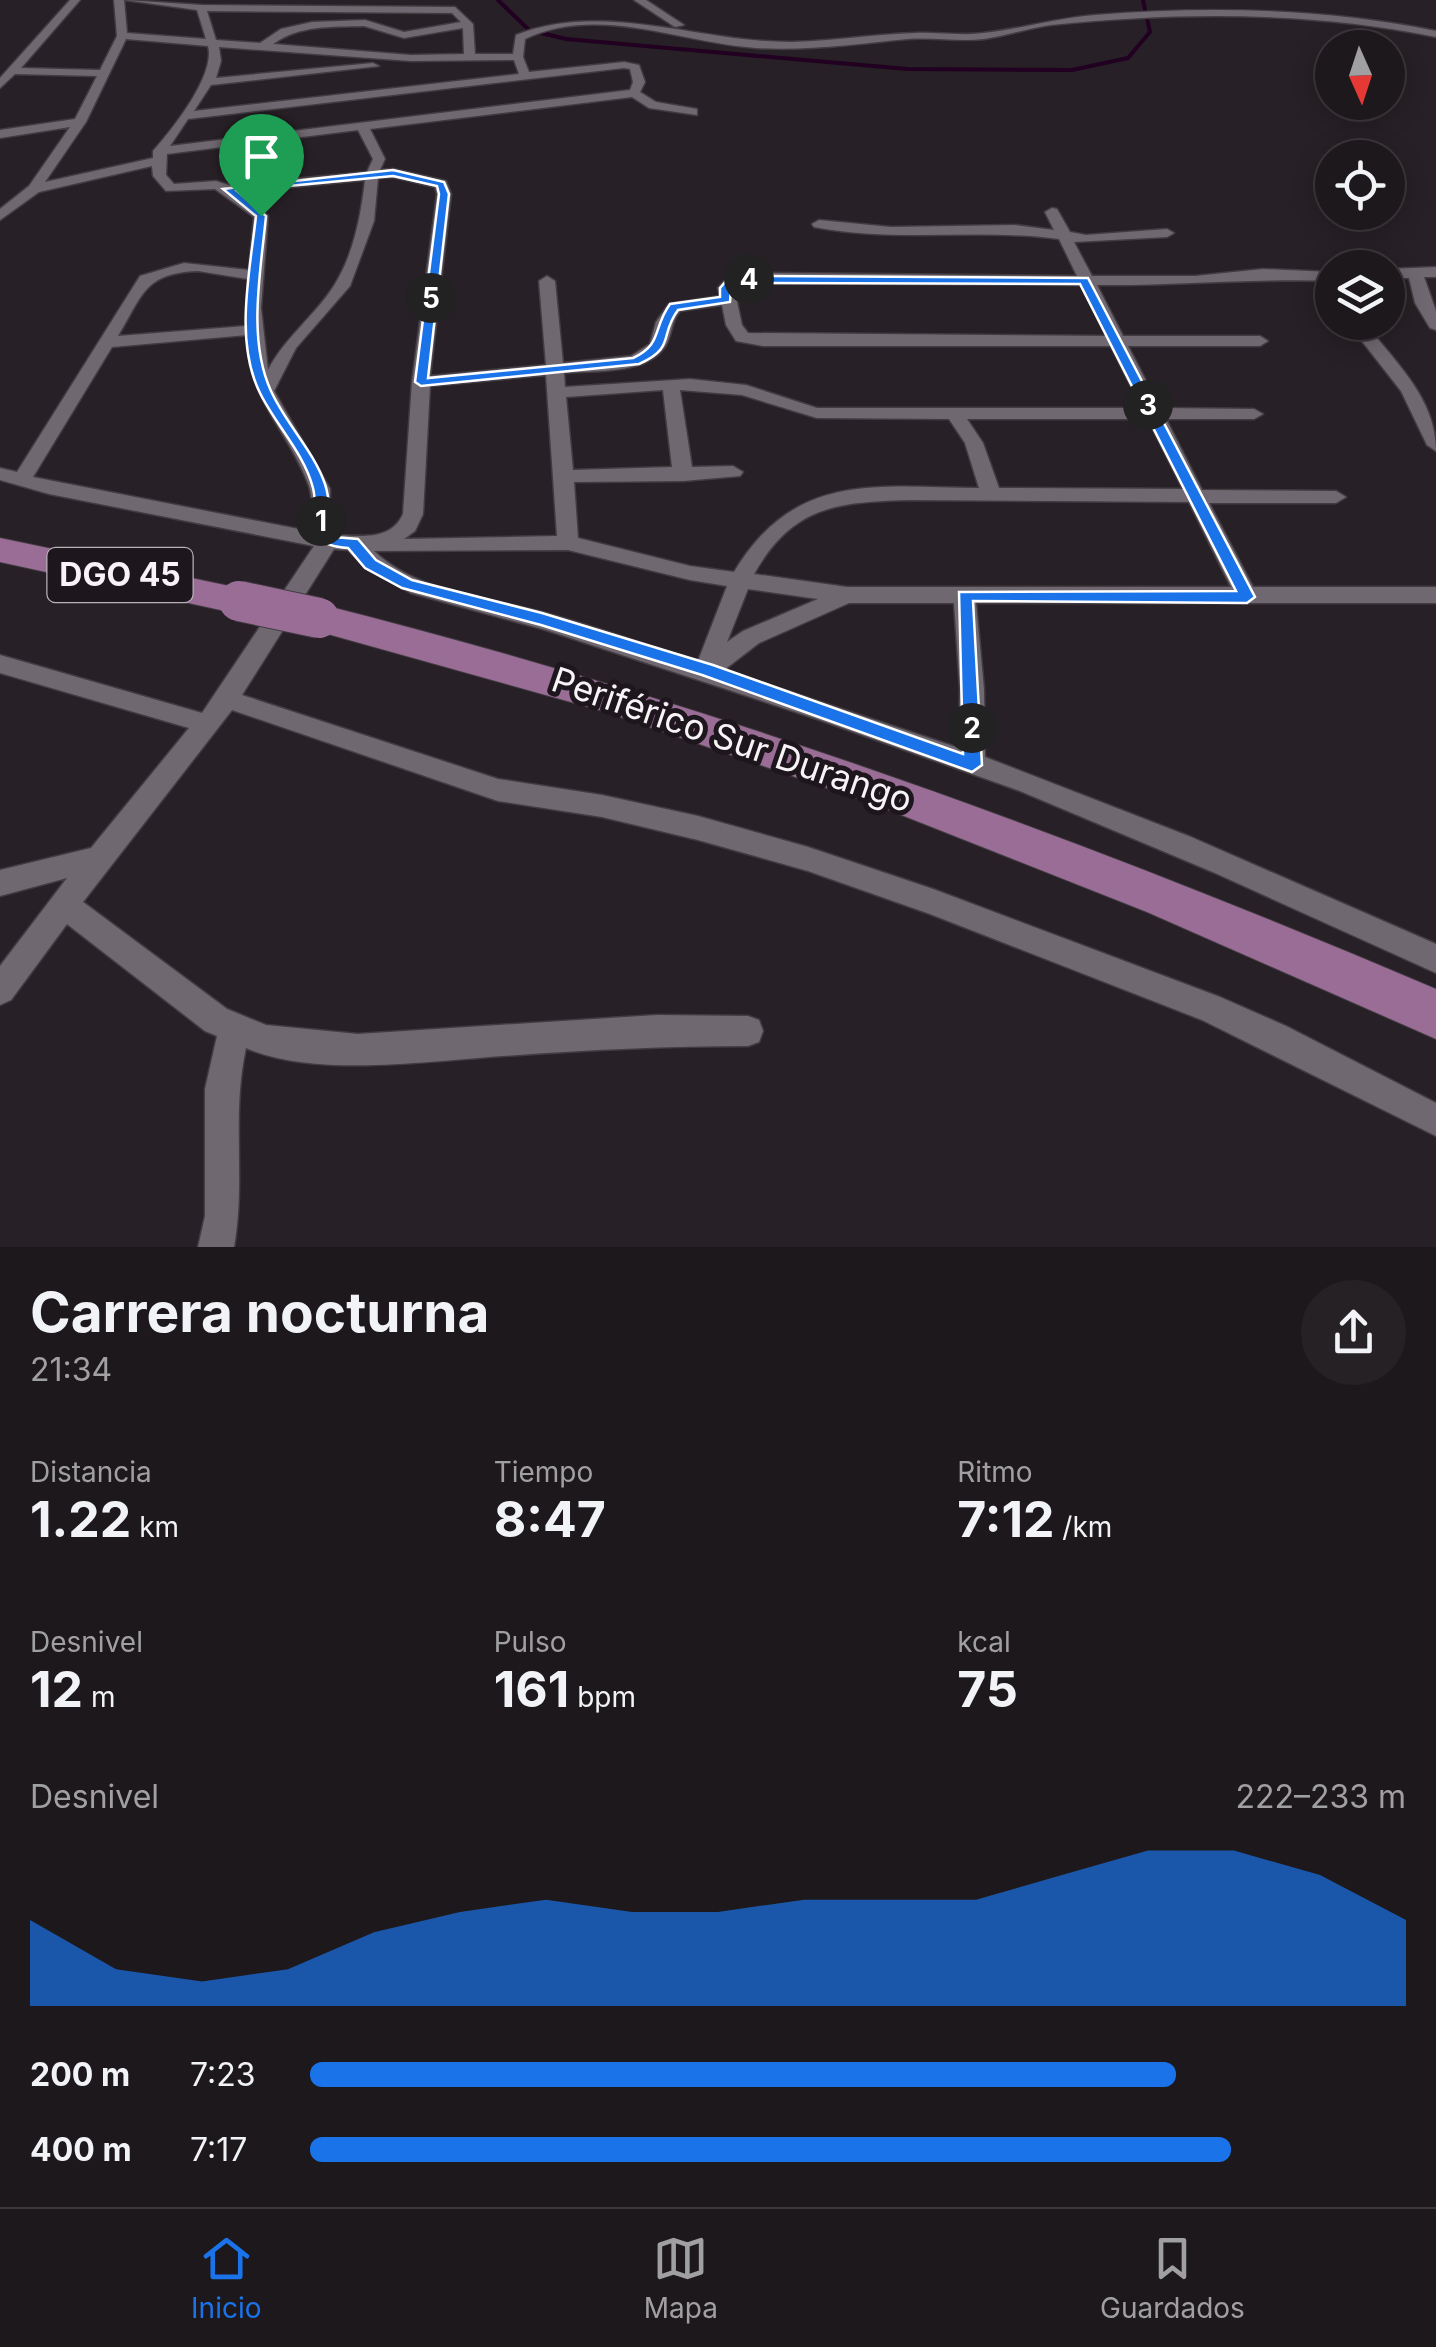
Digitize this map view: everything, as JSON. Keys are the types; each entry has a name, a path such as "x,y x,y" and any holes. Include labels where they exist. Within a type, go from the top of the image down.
{"highway":[{"name":"Periférico Sur Durango","path":"0,550 319,618 545,676 864,782 1092,867 1436,1014"}],"street":[{"path":"0,86 74,0"},
{"path":"0,216 34,190 80,122 122,36 119,0"},
{"path":"130,0 202,8 369,4 456,10 468,24 470,57"},
{"path":"639,0 685,30"},
{"path":"202,8 203,27 216,62 209,82 158,156 162,182 171,188 228,189 372,174 429,179 441,184 444,194 421,382 413,514 408,526 382,543"},
{"path":"239,8 297,13 331,23"},
{"path":"525,76 518,57 520,37 555,25 619,23 685,30 746,44 816,45 911,36 987,36 1041,24 1156,12 1349,20 1436,34"},
{"path":"263,46 285,31 331,23 365,23 404,34 468,24"},
{"path":"392,56 404,34"},
{"path":"122,36 411,60"},
{"path":"209,82 411,60 518,57"},
{"path":"406,121 411,60"},
{"path":"188,116 630,65 636,68 640,82 634,93"},
{"path":"14,72 106,73"},
{"path":"34,190 158,156 634,93 653,106 694,112"},
{"path":"0,134 80,122"},
{"path":"265,390 289,346 342,286 367,221 372,174 379,159 362,126"},
{"path":"228,189 261,216 253,330 265,390 308,460 320,488 320,518 328,542"},
{"path":"1052,212 1247,597"},
{"path":"819,224 891,231 1015,229 1086,239 1167,233"},
{"path":"21,481 110,342 145,279 171,268 226,268 254,276"},
{"path":"1405,274 1436,272"},
{"path":"1260,341 750,340 742,337 734,325 726,288 731,282 757,279 1217,281 1263,274 1315,277"},
{"path":"1416,274 1429,298 1436,325"},
{"path":"547,281 554,392 566,476 568,543"},
{"path":"421,382 635,361 654,353 663,340 662,323 674,307 726,300"},
{"path":"110,342 253,330"},
{"path":"1370,340 1409,390 1436,444"},
{"path":"554,392 671,386 747,390 803,412 1254,414"},
{"path":"671,386 684,474"},
{"path":"955,414 974,443 990,495"},
{"path":"566,476 734,472"},
{"path":"0,474 328,542 568,543 647,564 847,595 1436,595"},
{"path":"707,670 738,579 792,517 817,504 865,496 1336,497"},
{"path":"0,990 99,858 228,699 328,542"},
{"path":"353,543 370,564 408,584 542,619 707,670 1096,810 1436,960"},
{"path":"707,670 752,637 847,595"},
{"path":"964,596 972,690 972,765"},
{"path":"0,664 207,724"},
{"path":"228,699 498,790 602,806 698,828 808,859 933,902 1225,1015 1436,1120"},
{"path":"0,883 99,858"},
{"path":"64,905 88,928 234,1031 308,1048 358,1050 657,1030 748,1031"},
{"path":"216,1247 222,1216 222,1089 234,1031"}],"waterway":[{"path":"498,0 529,30 566,39 907,69 1072,70 1128,58 1150,32 1143,0"}],"route":[{"path":"393,173 441,184 444,194 421,382 635,361 654,353 663,340 662,323 674,307 726,300 726,288 731,282 744,280 817,277 1084,281 1247,597 964,596 972,690 972,765 707,670 542,619 408,584 370,564 353,543 328,542 320,518 320,488 308,460 265,390 257,363 252,308 261,216 228,189 393,173"}]}
